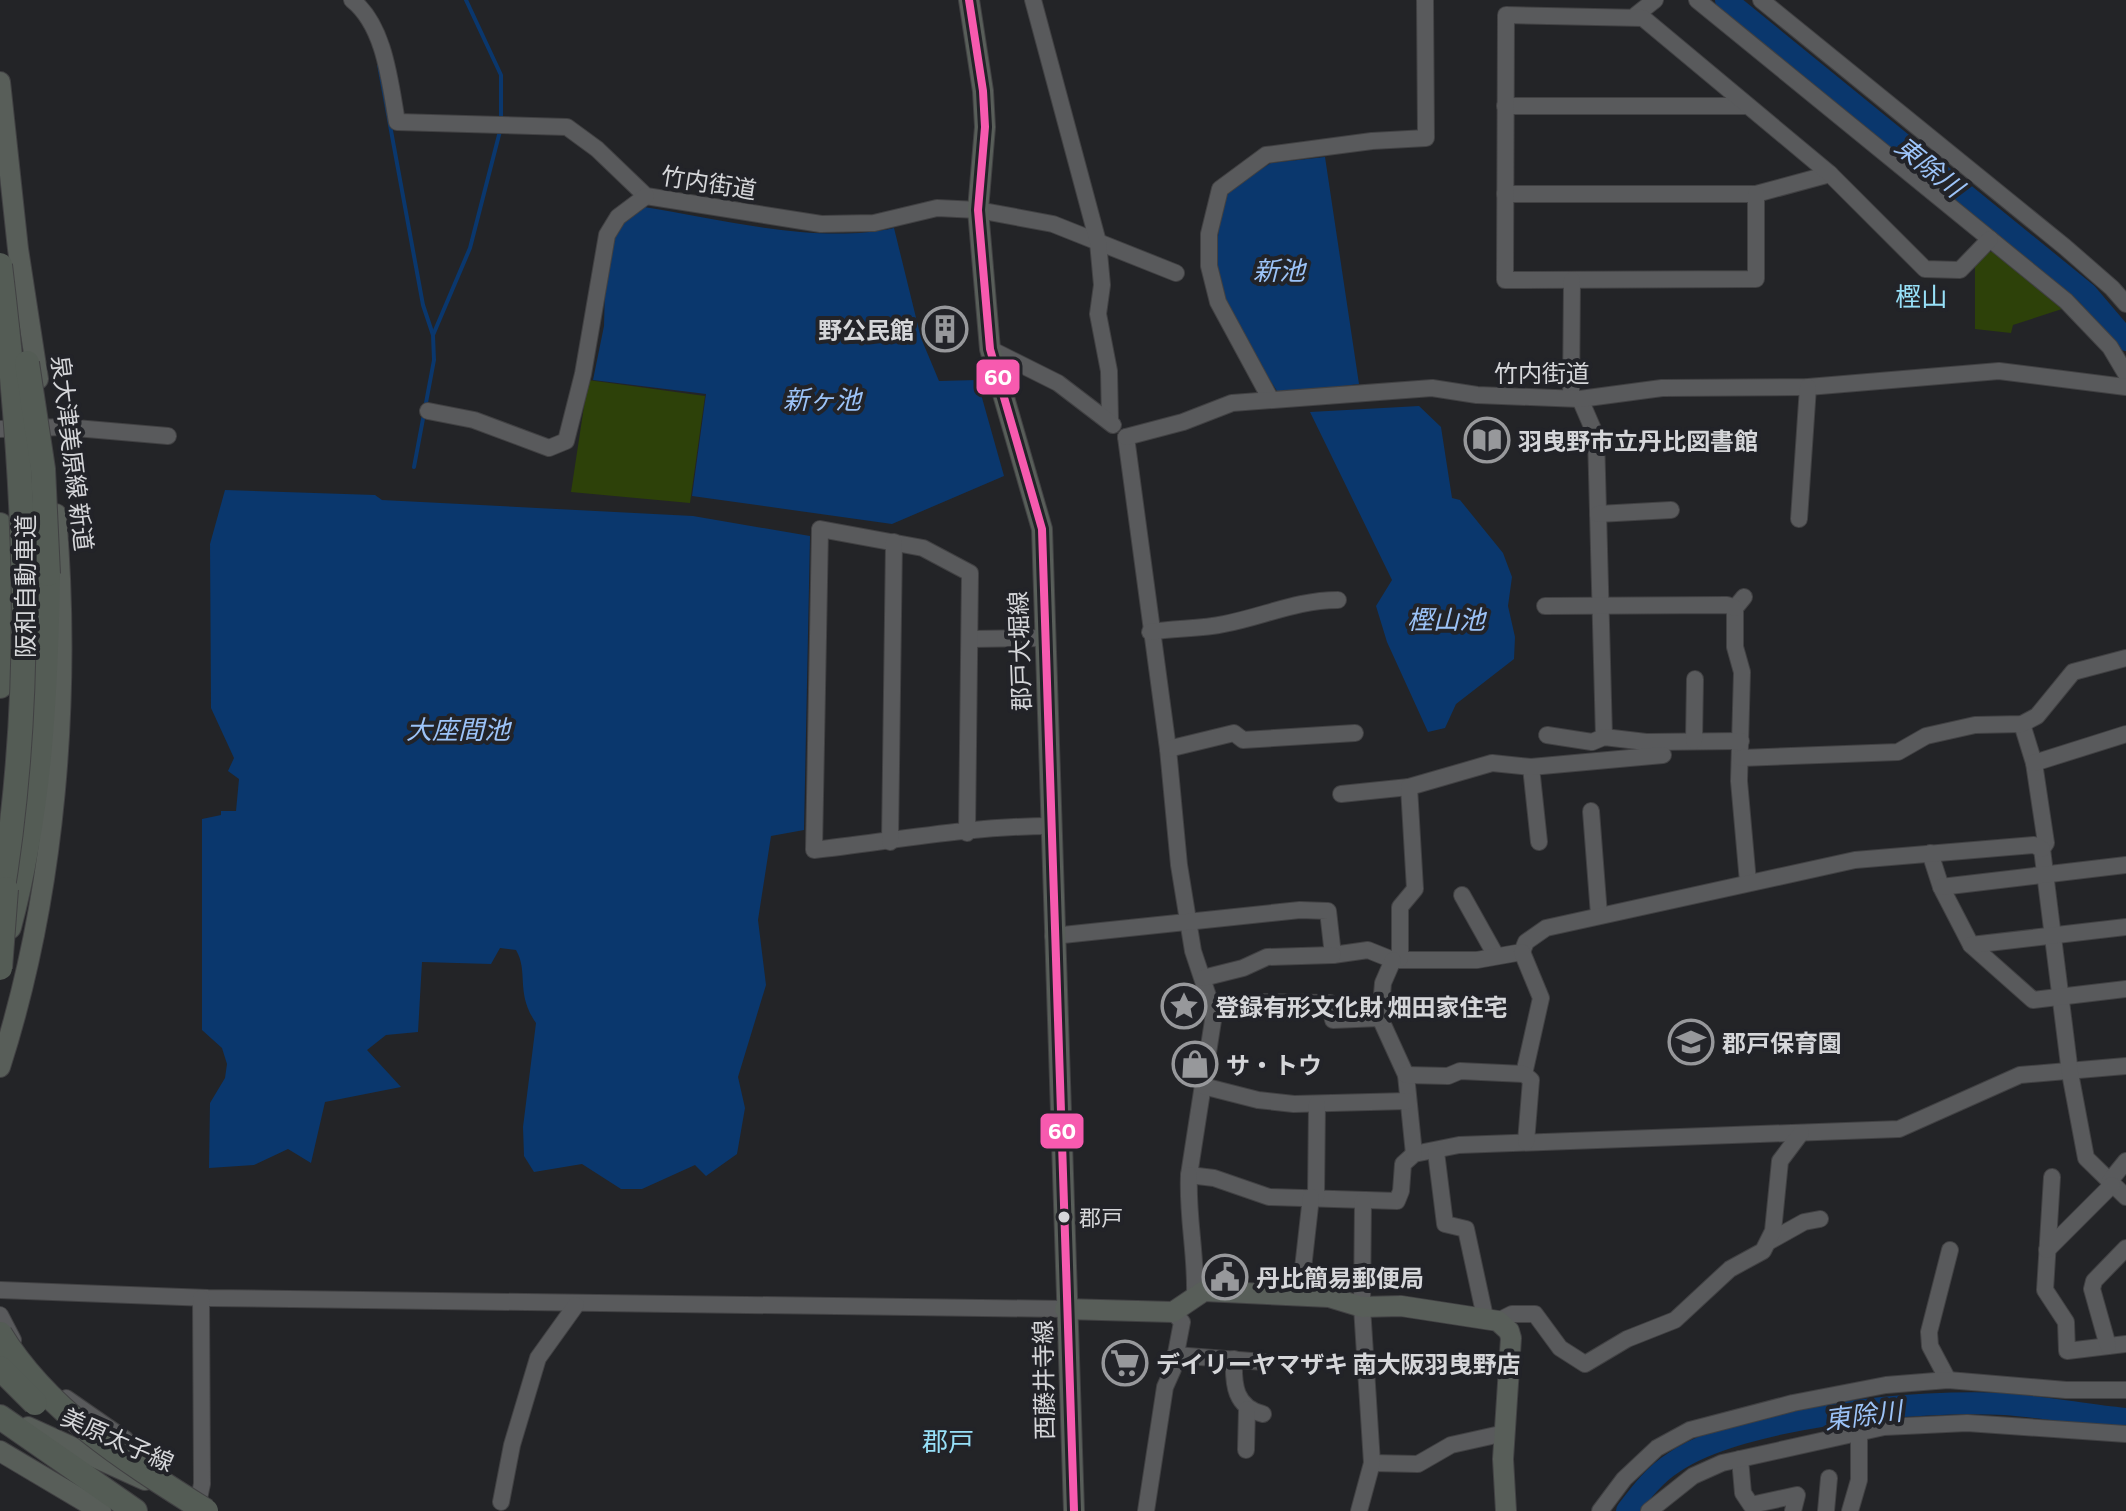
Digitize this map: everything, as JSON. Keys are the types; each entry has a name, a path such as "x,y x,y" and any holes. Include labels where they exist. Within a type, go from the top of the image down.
{"highway":[{"path":"0,251 36,416 48,574 44,717 33,821 24,871 5,915 0,960"},
{"name":"阪和自動車道","path":"0,265 19,433 26,591 23,716 7,863 5,915"},
{"name":"阪和自動車道","path":"0,525 0,686"},
{"path":"0,968 7,863"},
{"path":"0,1334 32,1379 71,1415 127,1460 199,1509"},
{"path":"0,1368 85,1447 199,1509"},
{"path":"0,1415 135,1511"}],"main road":[{"name":"郡戸大堀線","path":"969,0 983,91 985,127 978,210 990,349 1039,514 1065,1309"},
{"name":"泉大津美原線 新道","path":"0,82 18,249 46,428 63,593 58,730 46,871 0,1067"},
{"path":"1173,1312 1195,1293 1300,1295 1329,1297 1362,1307 1401,1306 1492,1319 1509,1331 1511,1338 1503,1499 1506,1511"},
{"name":"西藤井寺線","path":"1074,1511 1065,1309 1173,1312"},
{"name":"美原太子線","path":"0,1415 199,1509"},
{"path":"0,1451 101,1511"}],"street":[{"name":"竹内街道","path":"352,0 361,7 379,38 397,122 567,127 597,149 646,196 821,224 874,223 937,208 978,210 1053,224 1176,273"},
{"path":"1033,0 1098,242 1102,285 1098,314 1109,371 1110,421"},
{"path":"1271,400 1218,302 1209,266 1209,234 1216,199 1230,178 1266,155 1372,141 1426,138 1425,0"},
{"path":"1636,15 1655,0"},
{"path":"1697,0 2078,311 2110,347 2126,374"},
{"path":"1761,0 2065,247 2126,304"},
{"path":"1756,194 1756,279 1505,280 1506,15 1557,7 1636,15 1830,174 1925,269 1960,270 1990,239"},
{"path":"1505,106 1747,106"},
{"path":"1505,194 1756,194 1830,174"},
{"path":"428,411 474,420 549,448 566,441 583,374 607,235 618,217 646,196"},
{"path":"1572,280 1575,398 1596,436 1604,737"},
{"path":"990,349 1058,383 1110,421 1126,437 1188,922 1193,951 1214,1014 1189,1175 1191,1229 1196,1257 1195,1293"},
{"name":"竹内街道","path":"1126,437 1183,422 1232,403 1432,388 1477,395 1575,398 1662,388 1808,387 1999,371 2126,387"},
{"path":"1799,519 1808,387"},
{"path":"0,429 46,428 168,436"},
{"path":"1598,514 1671,510"},
{"path":"967,833 970,573 957,563 923,548 820,529 814,850 967,833 999,827 1050,826"},
{"path":"890,842 894,542"},
{"path":"1150,632 1219,625 1273,614 1304,600 1338,600"},
{"path":"1545,606 1740,602 1735,647 1742,672 1739,781 1748,882"},
{"path":"970,639 1044,638"},
{"path":"1547,735 1592,742 1604,737 1694,741 1741,750 1898,752 1938,733 1975,725 2022,724 2037,716 2073,672 2126,658"},
{"path":"1694,741 1695,679"},
{"path":"2022,724 2034,763 2046,843 2042,849 2052,937 2070,1073 2086,1158 2126,1197"},
{"path":"1168,749 1234,733 1243,740 1355,733"},
{"path":"2034,763 2126,734"},
{"path":"1341,794 1409,787 1492,763 1531,767 1663,755"},
{"path":"1531,767 1539,842"},
{"path":"1409,787 1415,889 1400,907 1396,960 1383,983 1380,1018 1406,1075 1414,1154"},
{"path":"1591,811 1599,915"},
{"path":"1524,1074 1541,998 1522,952 1526,942 1546,928 1855,860 2034,845 2042,849"},
{"path":"1930,853 1941,887 1971,945 2033,1000 2126,989"},
{"path":"1941,887 2126,865"},
{"path":"1462,895 1495,954"},
{"path":"1053,936 1328,911 1333,955"},
{"path":"1971,945 2126,927"},
{"path":"1203,978 1243,968 1267,957 1333,955 1368,950 1396,960 1477,960 1495,954 1522,952"},
{"path":"1214,1014 1258,1002 1330,1003 1333,1020 1380,1018"},
{"path":"1189,1175 1214,1178 1269,1197 1397,1201 1403,1164 1414,1154 1459,1145 1899,1129 2020,1075 2126,1066"},
{"path":"1406,1075 1448,1076 1460,1071 1524,1074 1531,1080 1526,1142"},
{"path":"1203,1086 1258,1100 1317,1104 1408,1101"},
{"path":"1300,1295 1314,1198 1317,1104"},
{"path":"1436,1152 1445,1224 1466,1229 1492,1319 1512,1314 1535,1314 1560,1348 1585,1364 1627,1339 1675,1320 1730,1269 1763,1251 1770,1241 1777,1211 1780,1161 1801,1133"},
{"path":"2047,1250 2110,1183 2126,1161"},
{"path":"2052,1177 2045,1290 2066,1322 2067,1351 2126,1344"},
{"path":"1359,1511 1372,1463 1362,1307 1363,1201"},
{"path":"1770,1241 1804,1222 1820,1219"},
{"path":"2108,1346 2092,1289 2094,1281 2126,1248"},
{"path":"1948,1380 1930,1346 1929,1332 1950,1250"},
{"path":"0,1290 201,1298 576,1305 1065,1309"},
{"path":"199,1509 202,1484 201,1298"},
{"path":"501,1502 512,1445 538,1358 576,1305"},
{"path":"1146,1511 1165,1387 1173,1369 1182,1322 1173,1312"},
{"path":"0,1315 18,1347 52,1388 125,1439 126,1448 117,1468"},
{"path":"1175,1355 1264,1362"},
{"path":"1234,1359 1233,1383 1255,1411 1246,1450"},
{"path":"1600,1511 1624,1479 1657,1448 1690,1430 1808,1400 1886,1385 1948,1380 2066,1390 2126,1390"},
{"path":"1649,1511 1693,1476 1740,1459 1859,1431 1939,1423 2126,1434"},
{"path":"1850,1511 1859,1480 1859,1431"},
{"path":"1372,1463 1418,1464 1451,1445 1505,1433"},
{"path":"1740,1459 1743,1493 1751,1505 1797,1495 1793,1511"},
{"path":"1826,1511 1829,1478"}],"green space":[{"path":"1985,252 1993,252 2062,309 2013,325 2011,333 1975,329 1975,264"},
{"path":"588,380 705,396 690,503 571,492"}],"water":[{"name":"新池","path":"1325,157 1359,384 1279,394 1234,321 1225,298 1217,251 1220,223 1227,191 1271,163"},
{"name":"新ヶ池","path":"644,207 802,232 834,234 894,228 921,338 939,381 977,380 1004,476 892,524 692,496 706,394 593,380 604,326 605,288 613,237 623,220"},
{"name":"樫山池","path":"1419,406 1441,427 1452,498 1460,500 1503,553 1512,577 1508,606 1515,637 1514,659 1456,704 1445,728 1428,732 1387,642 1376,606 1392,580 1310,412"},
{"name":"大座間池","path":"225,490 375,495 382,500 693,516 810,536 804,830 771,836 758,920 766,985 738,1077 745,1108 737,1154 706,1176 695,1165 642,1189 621,1189 582,1164 534,1172 524,1156 523,1127 536,1023 526,1002 520,958 516,950 500,948 491,964 422,962 418,1032 386,1035 367,1050 401,1087 325,1102 311,1163 288,1149 254,1165 209,1168 210,1103 225,1078 227,1064 222,1048 202,1030 202,819 221,815 221,811 236,811 239,779 228,771 234,758 211,708 210,544"}],"waterway":[{"path":"466,0 501,75 501,119"},
{"name":"東除川","path":"1726,0 2087,294 2126,340"},
{"path":"379,65 423,305 433,335 434,360 414,467"},
{"path":"433,335 470,248 500,131"},
{"name":"東除川","path":"1627,1511 1654,1479 1673,1463 1703,1447 1786,1422 1881,1408 1970,1403 2020,1405 2126,1419"}],"transit line":[{"name":"60","path":"969,0 983,91 985,127 978,210 990,349 1042,529 1074,1511"}],"place":[{"name":"野公民館","path":"945,329"},
{"name":"羽曳野市立丹比図書館","path":"1487,440"},
{"name":"登録有形文化財 畑田家住宅","path":"1184,1006"},
{"name":"郡戸保育園","path":"1691,1042"},
{"name":"サ・トウ","path":"1195,1064"},
{"name":"郡戸","path":"1064,1217"},
{"name":"丹比簡易郵便局","path":"1225,1277"},
{"name":"デイリーヤマザキ 南大阪羽曳野店","path":"1125,1363"}],"district":[{"name":"樫山","path":"1921,295"},
{"name":"郡戸","path":"948,1440"}]}
